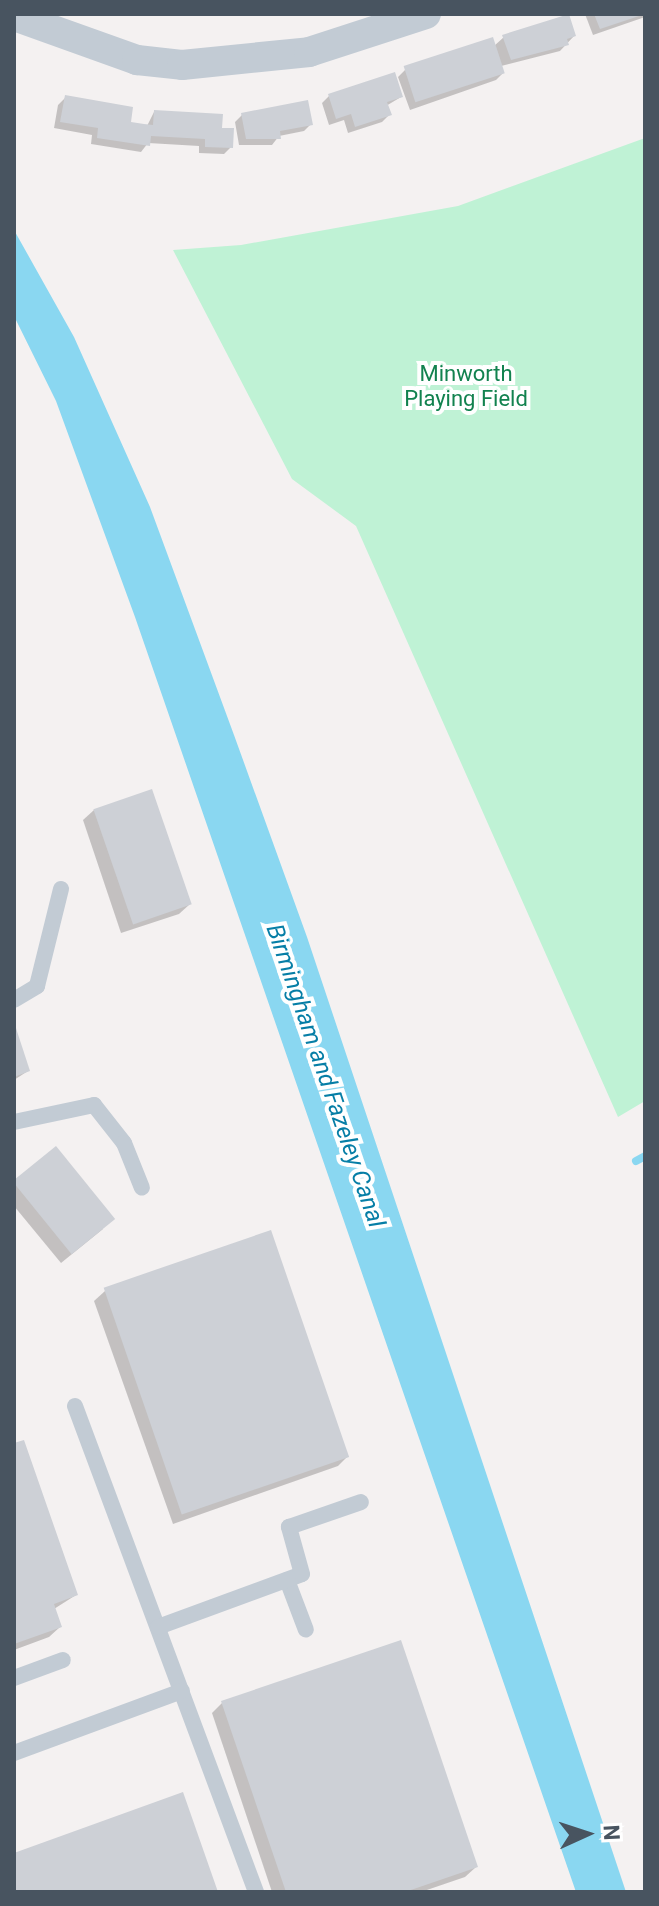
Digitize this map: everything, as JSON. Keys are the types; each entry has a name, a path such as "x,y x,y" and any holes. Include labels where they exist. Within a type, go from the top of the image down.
{"street":[{"path":"14,16 111,52 182,65 309,52 426,14"}],"lane":[{"path":"14,1000 37,986 61,889"},
{"path":"14,1122 94,1105 124,1143 142,1188"},
{"path":"75,1406 256,1892"},
{"path":"158,1627 302,1574 289,1527 361,1502"},
{"path":"287,1580 306,1630"},
{"path":"14,1678 63,1660"},
{"path":"14,1753 182,1691"}],"green space":[{"name":"Minworth Playing Field","path":"645,138 645,1101 618,1117 356,526 292,479 173,250 241,245 458,206"}],"water":[{"name":"Birmingham and Fazeley Canal","path":"14,230 74,337 150,507 234,735 307,937 626,1892 576,1892 135,617 56,401 14,316"}],"building":[{"path":"569,14 576,36 567,39 569,45 511,60 502,35"},
{"path":"594,14 642,14 642,15 600,29"},
{"path":"493,37 505,73 415,102 404,66"},
{"path":"395,72 403,97 387,102 392,115 355,127 351,114 336,119 328,94"},
{"path":"65,95 133,107 131,122 144,124 153,125 154,110 223,114 222,128 234,128 233,148 205,147 205,139 151,136 150,146 97,138 98,128 60,122"},
{"path":"308,100 313,125 280,131 281,139 246,139 241,113"},
{"path":"152,789 192,904 133,925 93,809"},
{"path":"14,1022 30,1071 14,1077"},
{"path":"56,1146 115,1219 72,1254 14,1183"},
{"path":"271,1230 349,1457 182,1515 104,1288"},
{"path":"24,1440 78,1595 54,1604 62,1627 14,1644 14,1443"},
{"path":"401,1640 478,1867 405,1892 286,1892 221,1701"},
{"path":"183,1792 218,1892 14,1892 14,1853"}],"waterway":[{"path":"636,1161 645,1156"}]}
